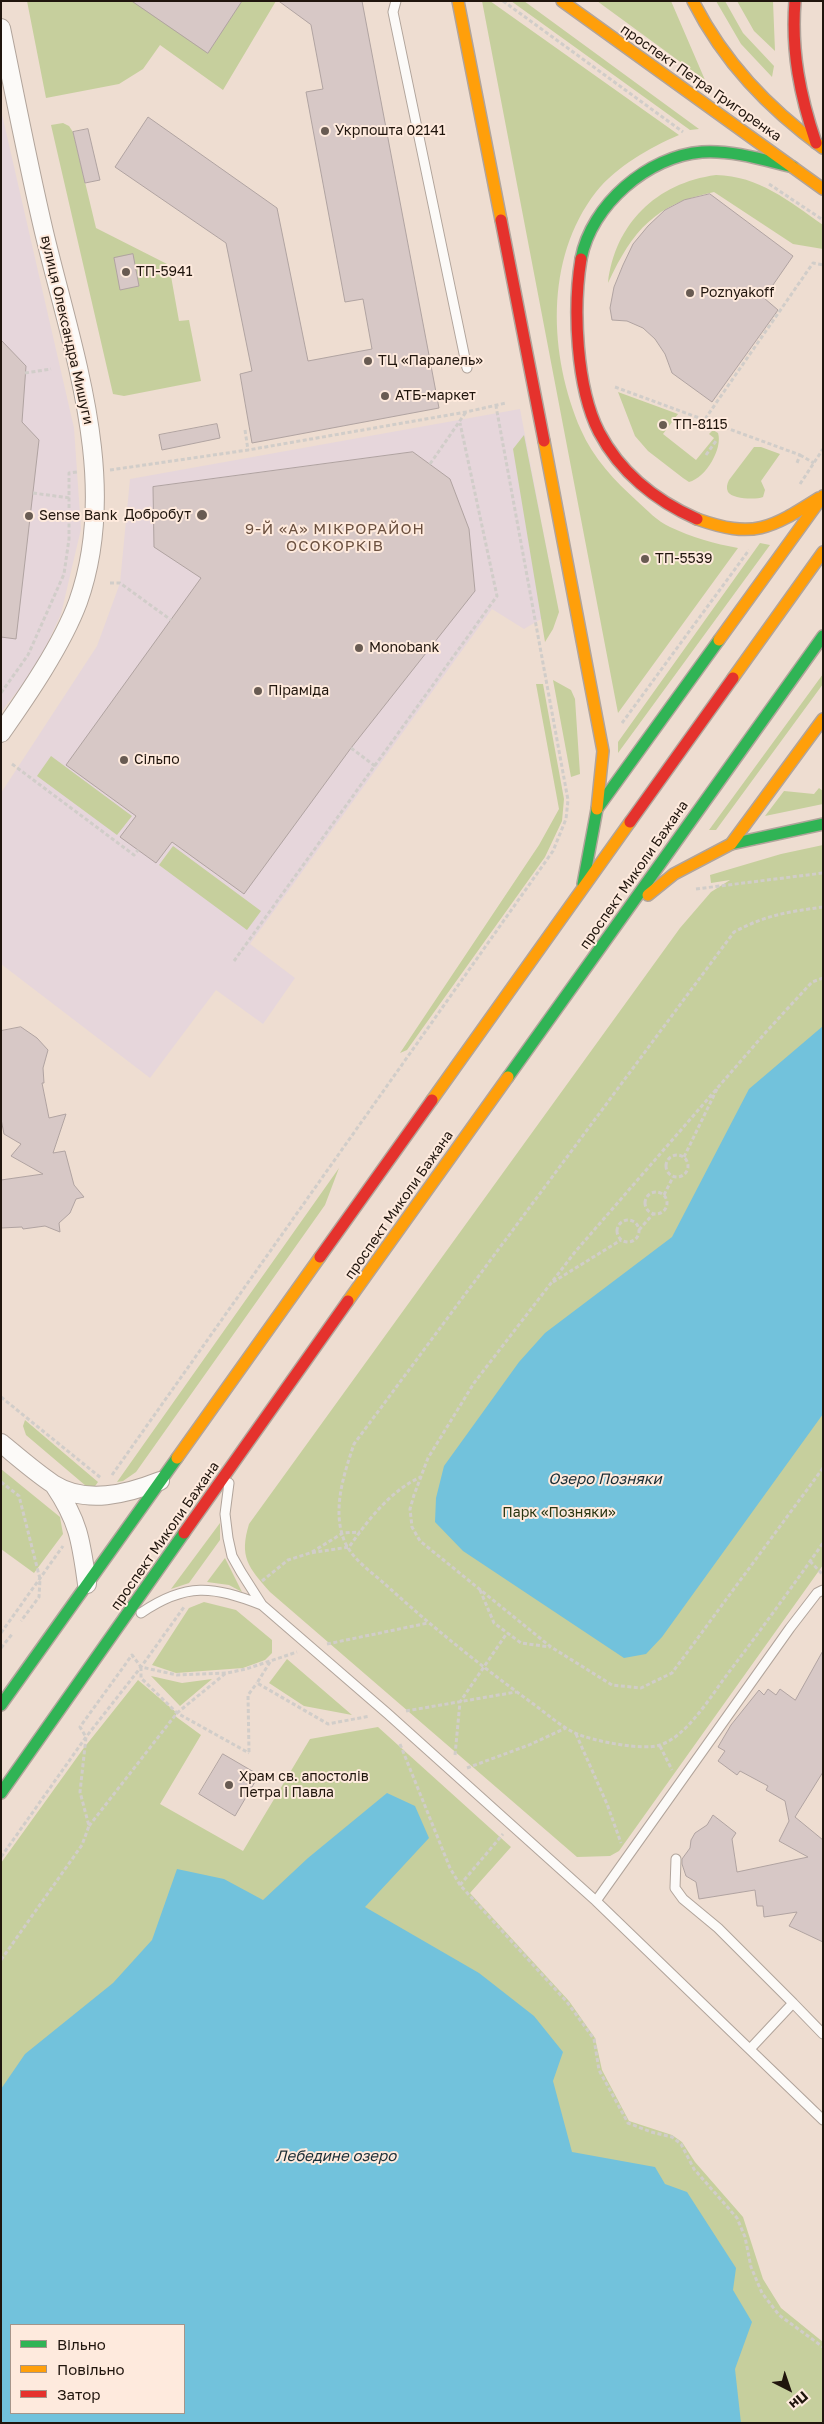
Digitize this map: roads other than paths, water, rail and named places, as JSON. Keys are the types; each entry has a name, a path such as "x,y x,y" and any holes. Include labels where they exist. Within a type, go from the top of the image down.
{"main road":[{"path":"458,1 603,751 598,809 581,892"},
{"name":"проспект Петра Григоренка","path":"562,1 823,188"},
{"name":"проспект Петра Григоренка","path":"693,1 711,35 752,87 778,114 819,145"},
{"path":"794,1 792,47 796,74 804,108 819,145"},
{"path":"793,167 730,154 692,152 660,163 630,184 602,211 585,246 578,281 576,313 579,349 583,382 599,431 617,460 643,486 680,512 726,529 760,529 789,517 823,496"},
{"path":"598,809 823,496"},
{"path":"1,1705 823,552"},
{"name":"проспект Миколи Бажана","path":"1,1793 120,1627 231,1465 823,636"},
{"path":"731,844 823,718"},
{"path":"623,916 674,874 731,844 823,824"}],"street":[{"name":"вулиця Олександра Мишуги","path":"1,28 40,216 89,418 94,471 90,544 78,602 65,631 1,733"},
{"path":"1,1443 54,1485 73,1514 77,1526 87,1584"},
{"path":"54,1485 79,1494 116,1495 161,1481"}],"lane":[{"path":"396,1 393,12 467,368"},
{"path":"231,1465 225,1514 228,1538 232,1556 262,1605 309,1648 454,1772 510,1825 596,1901 823,2120"},
{"path":"120,1627 166,1599 193,1590 234,1594 262,1605"},
{"path":"596,1901 795,1621 817,1593 823,1590"},
{"path":"676,1859 675,1888 683,1900 718,1928 823,2034"},
{"path":"750,2049 792,2003"}],"water":[{"name":"Озеро Позняки","path":"823,1026 823,1414 662,1637 646,1654 624,1658 463,1551 435,1522 436,1498 444,1466 519,1362 545,1333 672,1237 749,1089"},
{"name":"Лебедине озеро","path":"387,1793 415,1806 429,1838 365,1907 479,1973 534,2016 563,2052 553,2081 572,2152 655,2167 665,2184 687,2192 736,2268 733,2290 752,2322 735,2369 741,2423 1,2423 1,2089 25,2054 113,1983 152,1940 177,1869 224,1879 263,1900 308,1858"}],"place":[{"name":"Укрпошта 02141","path":"325,131"},
{"name":"ТП-5941","path":"126,272"},
{"name":"Poznyakoff","path":"690,293"},
{"name":"ТЦ «Паралель»","path":"368,361"},
{"name":"АТБ-маркет","path":"385,396"},
{"name":"ТП-8115","path":"663,425"},
{"name":"Добробут","path":"202,515"},
{"name":"Sense Bank","path":"29,516"},
{"name":"ТП-5539","path":"645,559"},
{"name":"Monobank","path":"359,648"},
{"name":"Піраміда","path":"258,691"},
{"name":"Сільпо","path":"124,760"},
{"name":"Храм св. апостолів Петра і Павла","path":"229,1785"}],"district":[{"name":"9-Й «А» МІКРОРАЙОН ОСОКОРКІВ","path":"335,538"}],"park label":[{"name":"Парк «Позняки»","path":"559,1513"}]}
